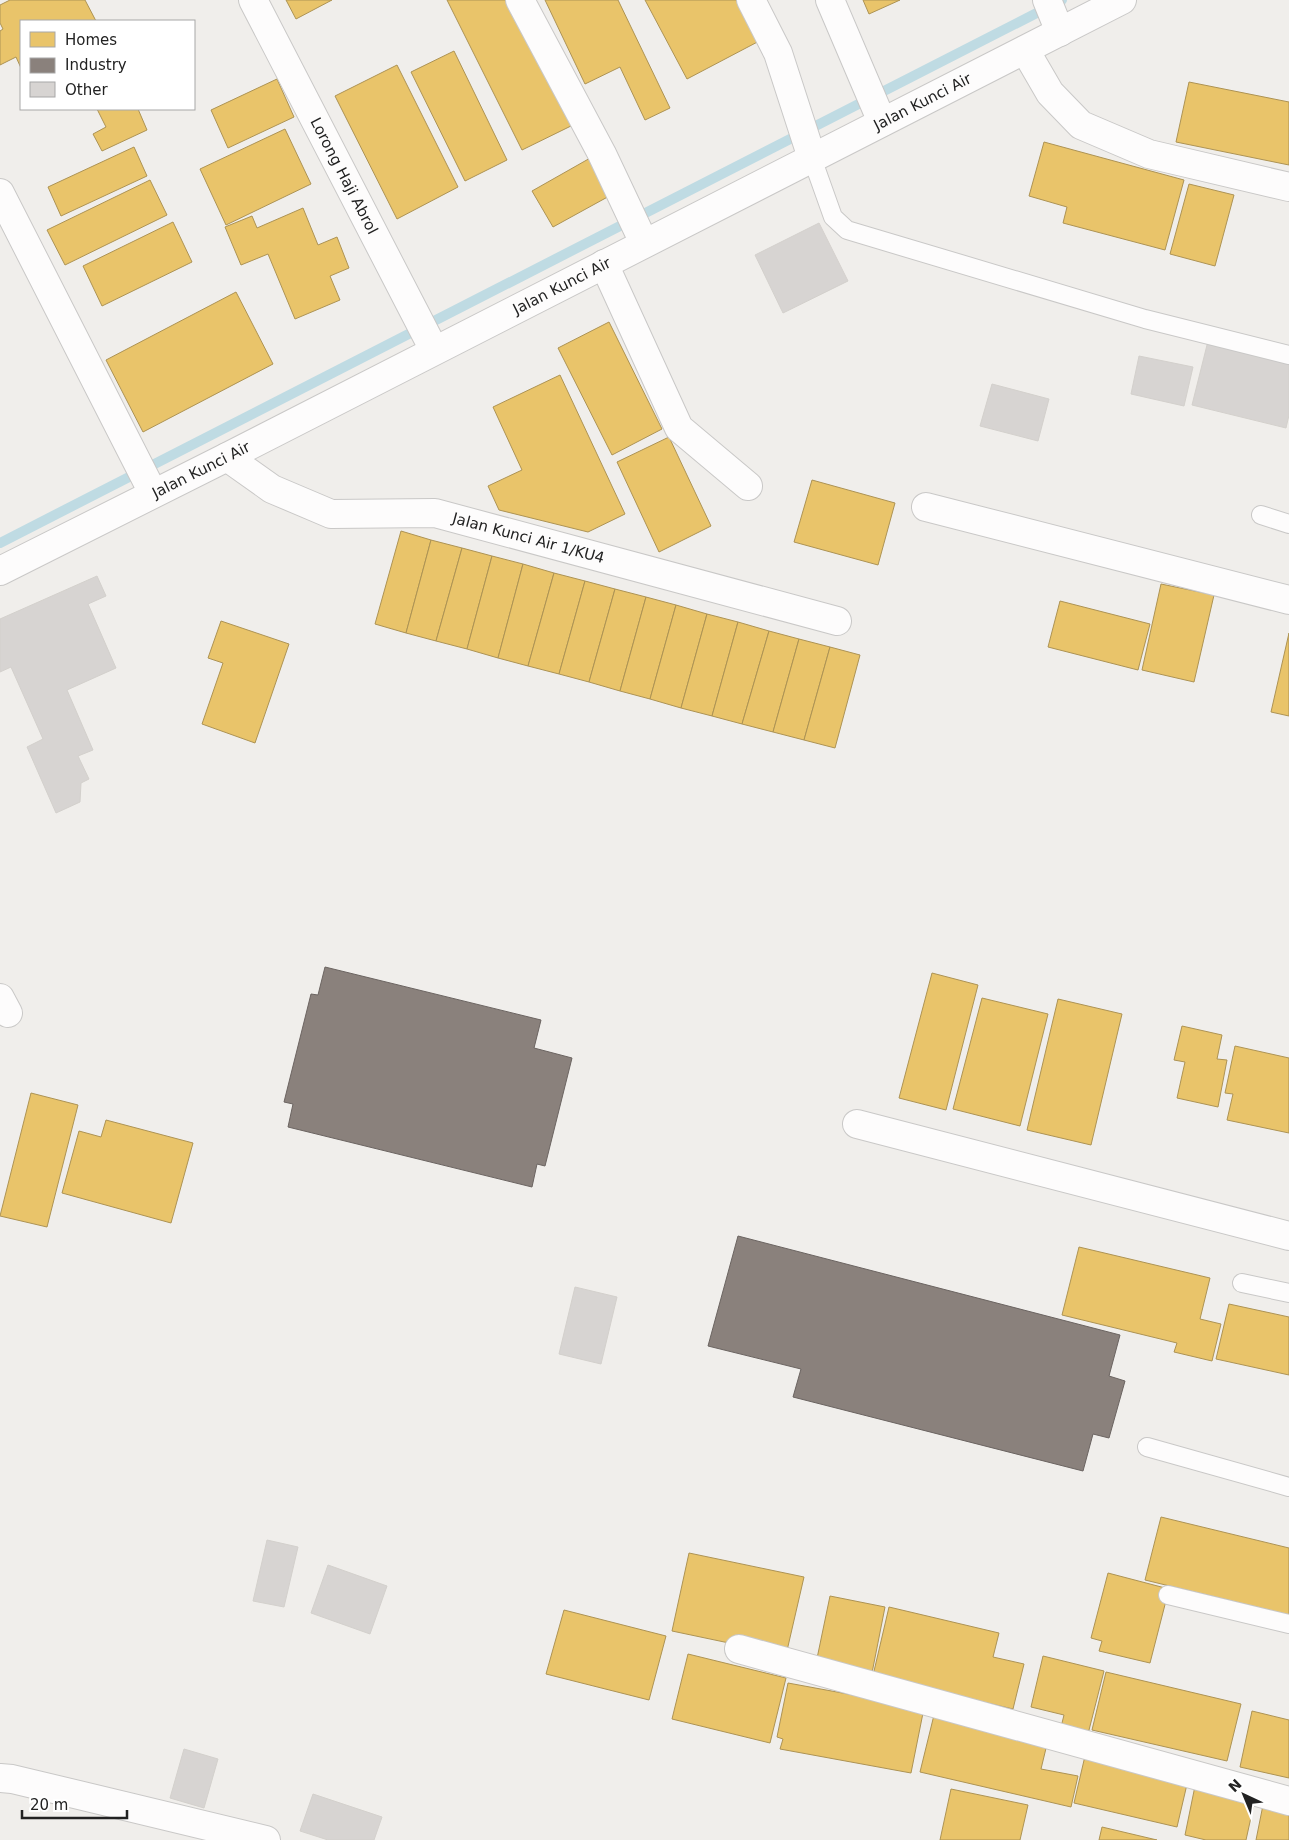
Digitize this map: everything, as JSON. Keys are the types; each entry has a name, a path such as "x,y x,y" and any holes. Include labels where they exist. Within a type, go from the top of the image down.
{"street":[{"name":"Lorong Haji Abrol","path":"253,0 432,345"},
{"path":"520,0 602,154 642,238"},
{"path":"751,0 778,53 810,152"},
{"path":"830,0 879,117"},
{"name":"Jalan Kunci Air","path":"0,571 151,488 226,457 432,345 604,264 642,238 810,152 879,117 1025,50 1054,17 1122,0"},
{"path":"1025,50 1050,93 1081,125 1149,154 1289,186"},
{"path":"0,192 151,488"},
{"path":"604,264 679,428 748,486"},
{"name":"Jalan Kunci Air 1/KU4","path":"226,457 272,489 331,514 435,513 837,621"},
{"path":"926,507 1289,600"},
{"path":"857,1124 1289,1236"},
{"path":"740,1649 1289,1801"},
{"path":"0,1778 12,1779 266,1840"}],"lane":[{"path":"810,152 833,217 847,230 1145,319 1289,355"},
{"path":"1261,516 1289,524"},
{"path":"1242,1283 1289,1293"},
{"path":"1147,1447 1289,1487"},
{"path":"1168,1595 1289,1624"}],"building: Homes":[{"path":"10,0 85,0 95,20 20,20 20,66 16,57 0,65 0,31 3,29 0,23 0,5"},
{"path":"286,0 332,0 296,19"},
{"path":"447,0 511,0 573,125 522,150"},
{"path":"545,0 618,0 670,108 645,120 620,67 585,84"},
{"path":"645,0 745,0 765,38 687,79"},
{"path":"863,0 900,0 869,14"},
{"path":"454,51 507,160 465,181 411,72"},
{"path":"397,65 458,187 397,219 335,96"},
{"path":"277,79 294,117 228,148 211,110"},
{"path":"1189,82 1289,102 1289,165 1176,142"},
{"path":"98,110 138,110 147,130 102,151 93,134 106,127"},
{"path":"285,129 311,184 226,225 200,169"},
{"path":"1044,142 1184,180 1165,250 1063,223 1067,207 1029,196"},
{"path":"134,147 147,176 61,216 48,187"},
{"path":"592,157 613,194 553,227 532,191"},
{"path":"150,180 167,215 65,265 47,230"},
{"path":"1189,184 1234,195 1215,266 1170,254"},
{"path":"303,208 318,245 337,237 349,268 330,276 340,300 295,319 268,254 241,265 225,227 252,216 257,228"},
{"path":"173,222 192,262 102,306 83,266"},
{"path":"236,292 273,364 143,432 106,360"},
{"path":"609,322 662,429 612,455 558,348"},
{"path":"560,375 625,514 588,532 499,510 488,486 522,470 493,407"},
{"path":"669,437 711,526 659,552 617,462"},
{"path":"812,480 895,503 878,565 794,542"},
{"path":"401,531 431,540 406,633 375,624"},
{"path":"431,540 462,548 436,641 406,633"},
{"path":"462,548 492,556 467,649 436,641"},
{"path":"492,556 523,564 498,658 467,649"},
{"path":"523,564 554,573 528,666 498,658"},
{"path":"554,573 585,581 559,674 528,666"},
{"path":"585,581 615,589 589,682 559,674"},
{"path":"1161,584 1214,595 1194,682 1142,670"},
{"path":"615,589 646,597 620,691 589,682"},
{"path":"646,597 676,605 650,699 620,691"},
{"path":"1060,601 1150,624 1138,670 1048,647"},
{"path":"676,605 707,614 681,708 650,699"},
{"path":"707,614 738,622 712,716 681,708"},
{"path":"221,621 289,644 255,743 202,724 223,663 208,658"},
{"path":"738,622 769,631 742,724 712,716"},
{"path":"769,631 799,639 773,732 742,724"},
{"path":"1289,633 1289,716 1271,712"},
{"path":"799,639 830,647 804,740 773,732"},
{"path":"830,647 860,655 835,748 804,740"},
{"path":"932,973 978,985 946,1110 899,1098"},
{"path":"982,998 1048,1014 1020,1126 953,1109"},
{"path":"1058,999 1122,1014 1091,1145 1027,1130"},
{"path":"1182,1026 1222,1035 1217,1059 1227,1060 1218,1107 1177,1098 1185,1062 1174,1060"},
{"path":"1235,1046 1289,1058 1289,1133 1227,1120 1233,1094 1225,1093"},
{"path":"31,1093 78,1105 47,1227 0,1216"},
{"path":"106,1120 193,1143 171,1223 62,1193 79,1131 101,1137"},
{"path":"1079,1247 1210,1278 1200,1319 1221,1324 1212,1361 1174,1352 1177,1343 1062,1315"},
{"path":"1229,1304 1289,1317 1289,1375 1216,1359"},
{"path":"1161,1517 1289,1548 1289,1615 1145,1580"},
{"path":"689,1553 804,1577 786,1655 672,1631"},
{"path":"1108,1573 1169,1589 1150,1663 1099,1651 1102,1641 1091,1638"},
{"path":"830,1596 885,1607 871,1678 815,1668"},
{"path":"889,1607 999,1633 993,1657 1024,1664 1013,1709 923,1688 871,1684"},
{"path":"564,1610 666,1636 649,1700 546,1674"},
{"path":"688,1654 786,1678 770,1743 672,1719"},
{"path":"1043,1656 1104,1671 1088,1734 1061,1727 1064,1715 1031,1707"},
{"path":"1106,1672 1241,1704 1227,1761 1092,1730"},
{"path":"788,1683 924,1708 911,1773 780,1749 783,1739 777,1737"},
{"path":"1252,1711 1289,1720 1289,1778 1240,1767"},
{"path":"934,1715 1048,1740 1041,1769 1078,1776 1071,1807 920,1772"},
{"path":"1085,1756 1188,1780 1177,1827 1074,1803"},
{"path":"1195,1786 1255,1799 1246,1840 1206,1840 1185,1835"},
{"path":"951,1789 1028,1805 1020,1840 940,1840"},
{"path":"1263,1805 1289,1810 1289,1840 1256,1840"},
{"path":"1102,1827 1157,1840 1099,1840"}],"building: Industry":[{"path":"325,967 541,1020 534,1048 572,1058 545,1166 537,1164 532,1187 288,1127 293,1104 284,1102 311,994 318,995"},
{"path":"738,1236 1120,1335 1109,1376 1125,1381 1109,1438 1093,1434 1083,1471 793,1397 801,1369 708,1346"}],"building: Other":[{"path":"819,223 848,281 783,313 755,255"},
{"path":"1208,341 1289,361 1289,415 1286,428 1192,405"},
{"path":"1139,356 1193,367 1184,406 1131,394"},
{"path":"992,384 1049,399 1038,441 980,426"},
{"path":"97,576 106,596 88,604 116,668 67,690 93,750 78,756 89,779 81,783 80,802 56,813 27,747 43,739 11,667 0,672 0,619"},
{"path":"575,1287 617,1297 601,1364 559,1354"},
{"path":"267,1540 298,1547 284,1607 253,1601"},
{"path":"328,1565 387,1586 370,1634 311,1613"},
{"path":"184,1749 218,1759 204,1808 170,1798"},
{"path":"313,1794 382,1817 374,1840 328,1840 300,1831"}],"waterway":[{"path":"0,543 1062,0"}]}
